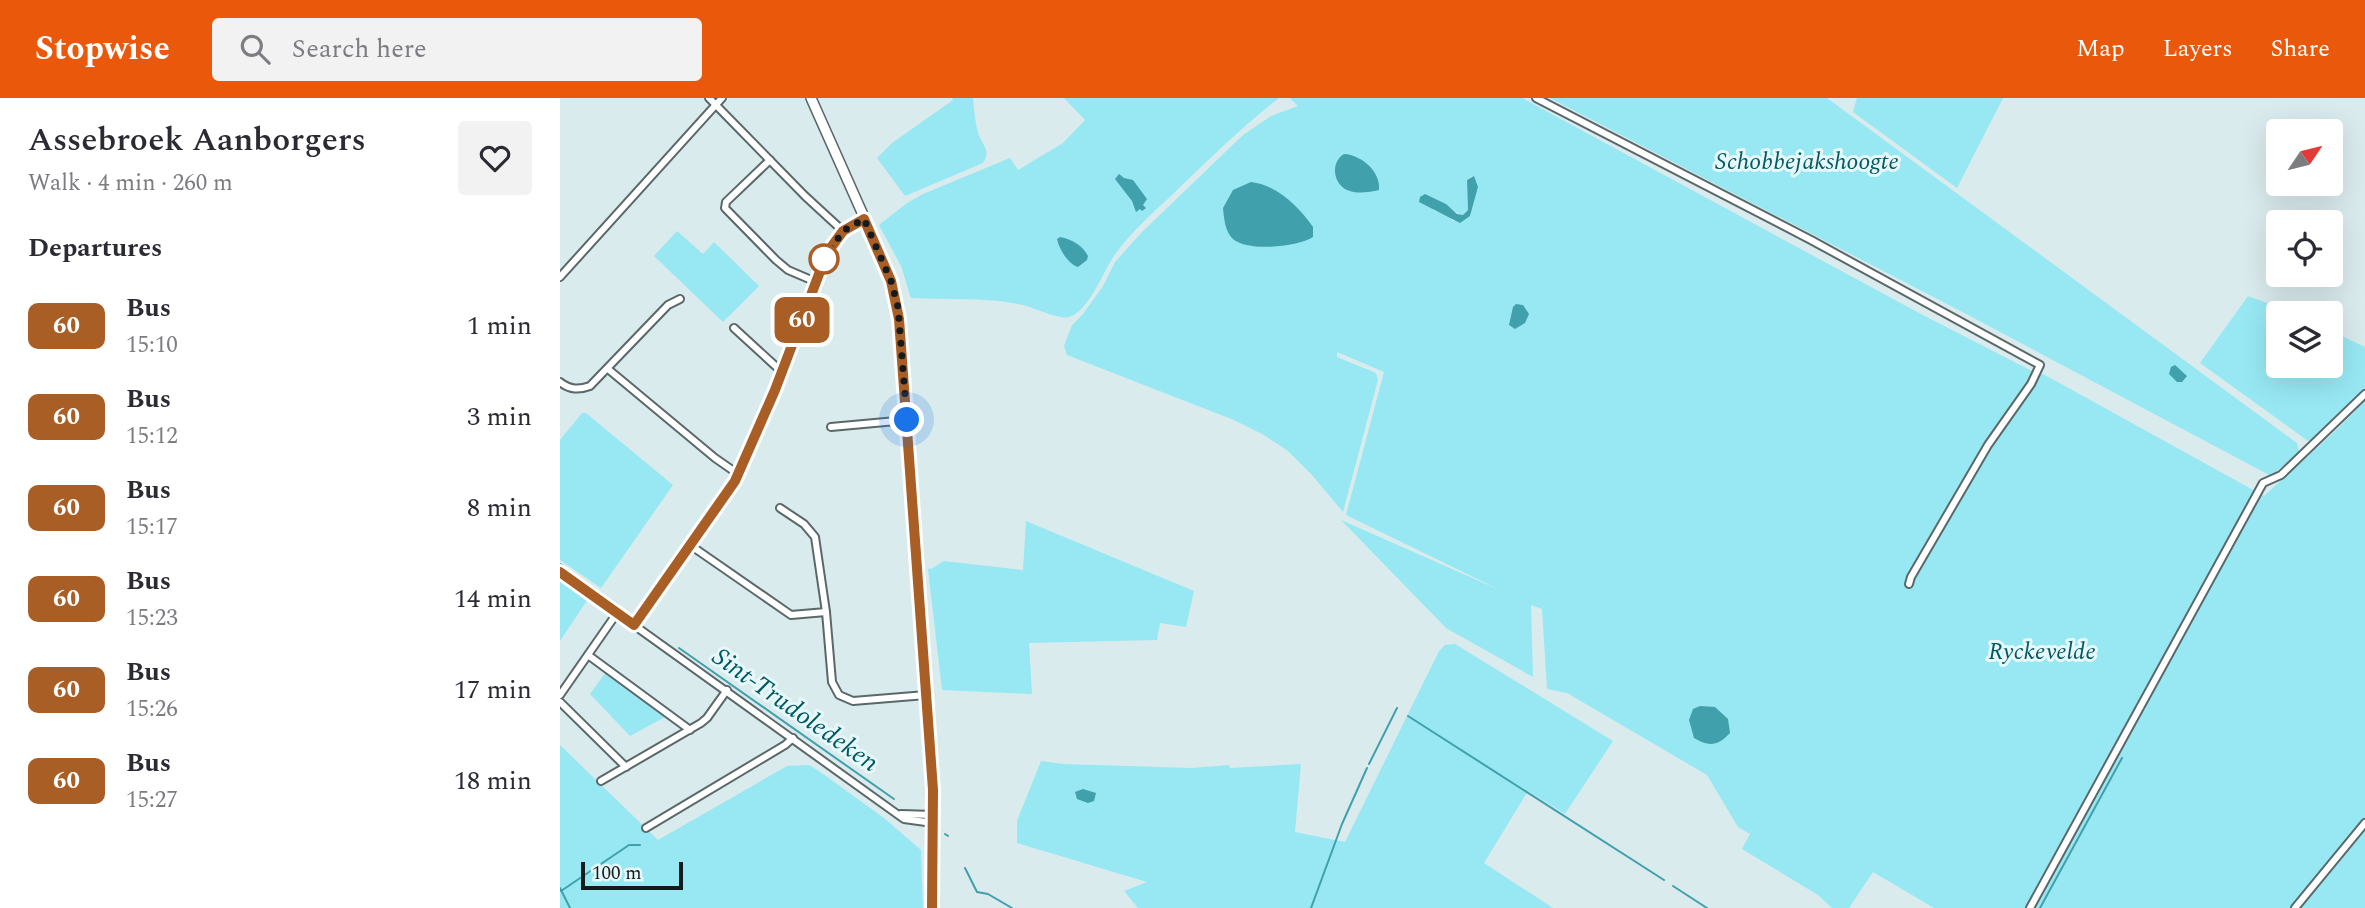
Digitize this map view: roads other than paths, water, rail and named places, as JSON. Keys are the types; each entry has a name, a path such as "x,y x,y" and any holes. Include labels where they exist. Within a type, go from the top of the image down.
{"main road":[{"path":"811,98 891,281 898,307 926,695 933,819 932,908"}],"street":[{"path":"709,98 843,231"},
{"path":"560,277 722,98"},
{"path":"1536,98 1811,240 2040,365 2031,384 1988,445 1909,584"},
{"path":"770,160 726,202 725,208 788,270 816,282"},
{"path":"634,625 738,474 782,372 827,253 843,231 864,219"},
{"path":"560,382 573,389 590,386 668,305 680,299"},
{"path":"734,328 782,372"},
{"path":"608,369 738,474"},
{"path":"2030,908 2263,483 2281,475 2365,394"},
{"path":"831,427 907,420"},
{"path":"780,508 803,524 815,537 826,612 832,682 839,695 853,701 926,695"},
{"path":"690,545 790,615 826,612"},
{"path":"560,572 897,813 933,819"},
{"path":"560,695 617,613"},
{"path":"588,655 690,730"},
{"path":"601,781 690,730 706,718 727,690"},
{"path":"560,702 626,767"},
{"path":"646,828 793,738"},
{"path":"2295,908 2365,823"}],"waterway":[{"name":"Sint-Trudoledeken","path":"560,564 618,605"},
{"name":"Sint-Trudoledeken","path":"679,648 894,799"},
{"path":"1369,764 1397,708"},
{"path":"1408,716 1664,880"},
{"path":"2040,908 2122,758"},
{"path":"1311,908 1342,824 1367,768"},
{"path":"561,891 629,845 640,845"},
{"name":"Sint-Trudoledeken","path":"965,868 977,892 988,894 1012,908"},
{"path":"1673,886 1707,908"},
{"path":"560,888 570,908"}],"park label":[{"name":"Schobbejakshoogte","path":"1807,161"},
{"name":"Ryckevelde","path":"2042,651"}]}
